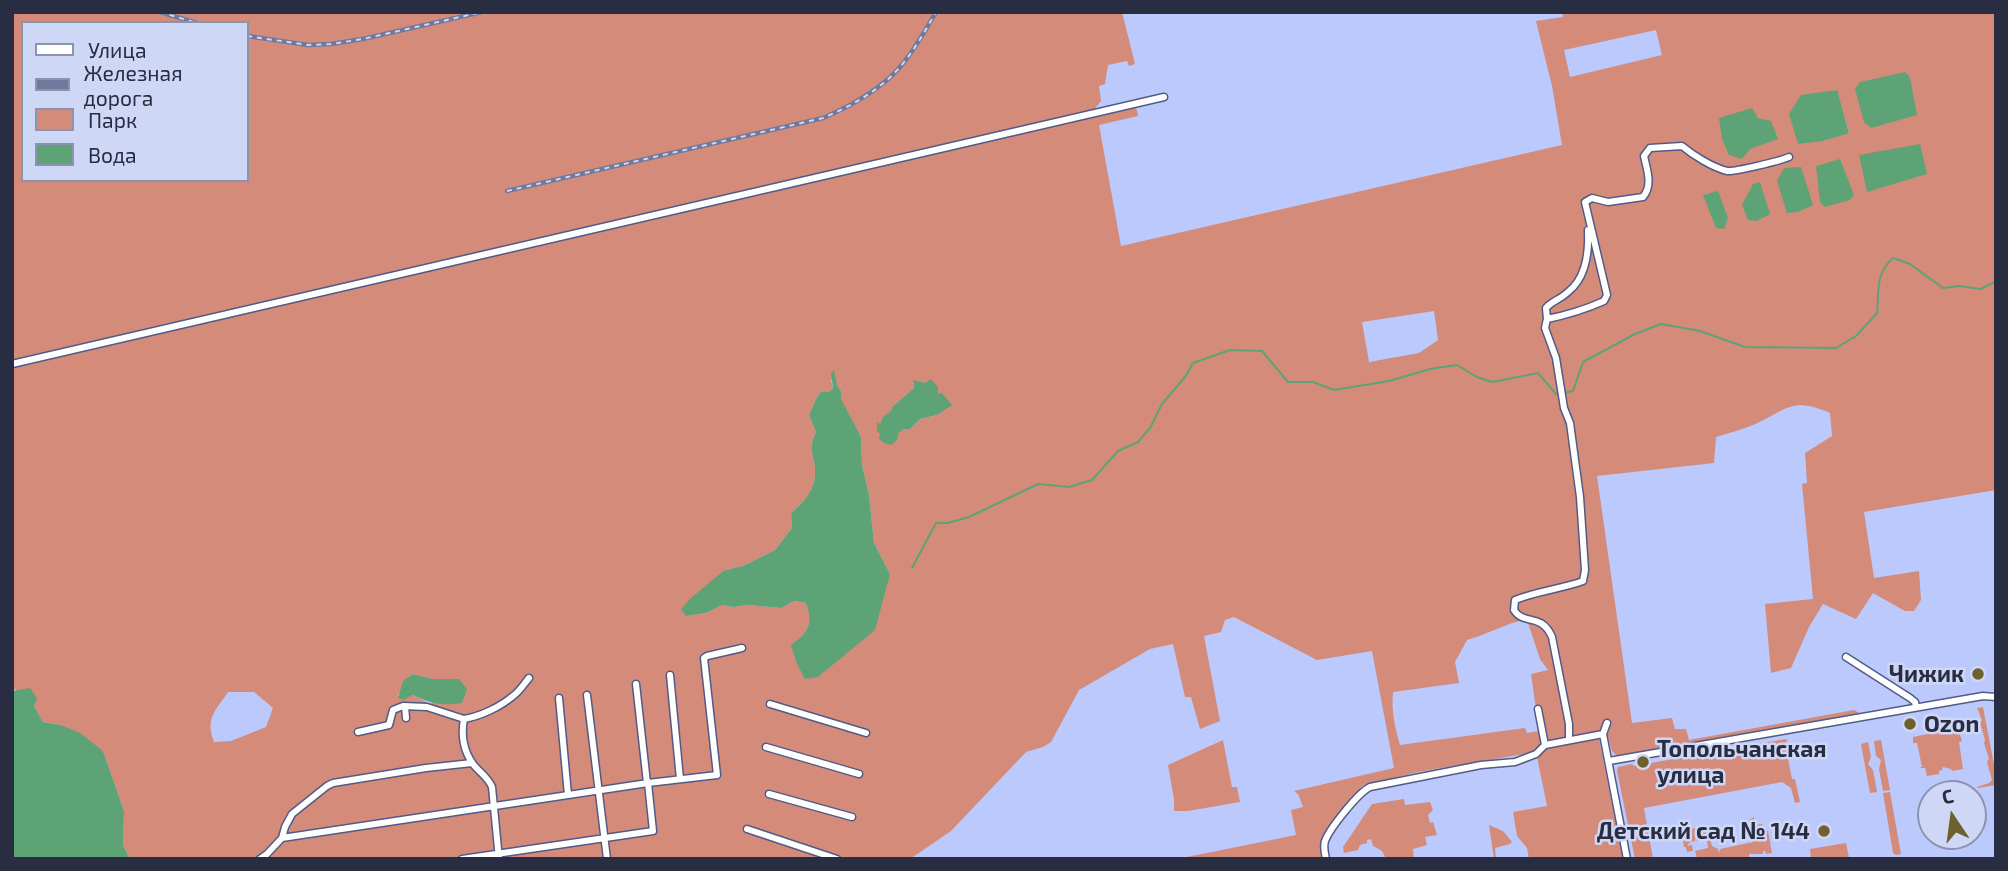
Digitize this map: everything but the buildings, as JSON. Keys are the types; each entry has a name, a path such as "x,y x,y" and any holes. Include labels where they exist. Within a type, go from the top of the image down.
{"street":[{"path":"12,364 1164,97"},
{"path":"1569,740 1569,724 1548,626 1520,617 1514,610 1515,600 1583,581 1585,570 1580,497 1570,423 1564,408 1556,358 1545,328 1546,308 1552,301 1572,290 1583,273 1588,242 1585,202 1592,198 1608,202 1643,197 1650,185 1644,156 1650,148 1682,146 1693,155 1727,171 1777,162 1789,157"},
{"path":"1546,318 1589,307 1604,301 1607,295 1587,216"},
{"path":"282,838 647,783 717,775 704,658 741,648"},
{"path":"1846,657 1910,698 1916,707"},
{"path":"670,675 680,779"},
{"path":"358,732 389,725 393,710 405,706 427,707 464,719 479,715 514,696 529,678"},
{"path":"462,859 499,856 653,831 636,684"},
{"path":"587,695 607,859"},
{"path":"1609,761 1916,707 1983,696 1996,697"},
{"path":"559,698 568,795"},
{"path":"770,704 866,733"},
{"path":"405,706 406,718"},
{"path":"1538,709 1545,746"},
{"path":"464,719 462,739 472,763 489,781 495,806 499,856"},
{"path":"1606,723 1603,734 1627,859"},
{"path":"1326,859 1325,842 1362,791 1370,787 1481,765 1515,762 1536,754 1545,746 1603,734"},
{"path":"766,747 859,774"},
{"path":"260,859 282,838 292,814 333,783 472,763"},
{"path":"769,794 852,817"},
{"path":"747,829 837,859"}],"green space":[{"path":"12,12 1122,12 1135,64 1129,66 1127,61 1108,65 1105,84 1099,86 1101,101 1092,112 12,360"},
{"path":"1562,12 1996,12 1996,490 1864,512 1874,578 1919,571 1921,600 1914,611 1905,611 1873,593 1856,619 1823,604 1809,627 1791,668 1771,673 1765,604 1813,599 1802,484 1807,483 1805,453 1832,436 1830,413 1797,405 1753,425 1716,437 1714,463 1597,476 1632,723 1672,718 1675,729 1686,729 1689,740 1854,710 1861,714 1618,757 1612,751 1607,733 1598,734 1623,858 1529,859 1527,848 1517,836 1513,812 1547,806 1536,752 1418,772 1362,786 1321,844 1322,859 1177,859 1296,835 1291,810 1303,807 1294,791 1394,768 1372,651 1317,660 1234,617 1225,620 1221,632 1204,636 1220,721 1200,729 1191,697 1185,697 1173,644 1150,649 1079,690 1051,742 1026,752 951,831 910,859 130,859 123,845 124,811 103,751 61,725 43,722 34,706 15,689 12,691 12,367 1134,107 1138,116 1099,125 1121,246 1562,145 1552,86 1536,21 1563,17","holes":["1656,30 1662,55 1570,77 1564,50","1836,90 1849,132 1823,141 1819,94","1434,311 1438,340 1419,353 1369,362 1362,322","835,378 841,391 840,399 861,437 862,465 869,495 874,543 890,574 791,645 808,627 806,603 794,601 781,608 722,605 706,613 686,616 710,583 723,571 745,565 775,550 792,528 791,513 807,497 815,476 812,444 816,432 809,415 821,392 829,392 833,388 831,380","913,381 937,388 937,415 920,419 910,429 904,429 898,434 877,423 880,424 892,407 914,388","1519,621 1528,623 1540,659 1548,670 1531,674 1539,731 1527,733 1525,728 1400,745 1394,719 1393,692 1459,683 1455,662 1467,640","413,674 433,679 459,679 430,704 413,695 404,700 398,695","228,692 254,692 273,708 266,727 231,741 214,742 211,721"]},
{"path":"1983,707 1996,785 1987,786 1992,780 1980,723 1982,720 1977,708"},
{"path":"1958,728 1962,741 1959,742 1963,769 1952,771 1943,767 1939,774 1927,776 1925,768 1918,768 1922,767 1917,743 1913,743 1913,737"},
{"path":"1786,739 1792,779 1795,779 1800,802 1795,803 1791,788 1782,782 1644,808 1653,859 1635,859 1618,767"},
{"path":"1223,740 1232,787 1237,787 1240,802 1174,811 1168,765"},
{"path":"1881,740 1890,790 1883,791 1879,769 1881,760 1876,756 1874,741"},
{"path":"1868,742 1871,757 1868,764 1873,770 1877,792 1870,793 1861,744"},
{"path":"1890,792 1901,854 1896,855 1893,853 1883,793"},
{"path":"1404,799 1405,805 1430,802 1433,810 1428,815 1437,835 1425,837 1427,845 1413,849 1414,859 1386,859 1382,851 1373,846 1371,839 1360,845 1358,850 1344,853 1343,847 1372,804"},
{"path":"1754,817 1755,825 1762,824 1764,831 1768,831 1772,853 1766,854 1763,851 1763,854 1749,854 1749,857 1694,859 1697,858 1695,851 1708,848 1707,841 1697,841 1696,834 1695,841 1687,846 1692,845 1693,851 1687,852 1684,847 1682,834 1685,830 1712,825 1709,834 1712,846 1718,849 1719,853 1720,849 1753,842 1749,820"},
{"path":"1489,825 1503,831 1512,842 1495,848 1496,859 1494,859"},
{"path":"1846,843 1849,858 1811,859 1810,849"}],"water":[{"path":"1905,72 1910,77 1917,115 1871,128 1864,122 1855,89 1860,82"},
{"path":"1837,90 1849,133 1823,141 1798,144 1789,114 1801,95"},
{"path":"1752,108 1758,118 1771,121 1778,139 1750,149 1742,159 1729,155 1722,139 1719,118"},
{"path":"1920,144 1927,174 1867,192 1859,155"},
{"path":"1840,159 1854,195 1850,200 1825,207 1820,202 1816,166"},
{"path":"1801,167 1813,205 1798,212 1787,213 1777,181 1784,168"},
{"path":"1760,182 1770,214 1757,221 1748,220 1742,205 1753,184"},
{"path":"1718,191 1728,218 1724,229 1716,228 1703,195"},
{"path":"834,370 841,399 861,437 862,465 869,495 874,543 890,574 875,630 818,677 805,679 791,645 808,627 806,603 794,601 781,608 722,605 706,613 686,616 681,609 723,571 745,565 775,550 792,528 791,513 807,497 815,476 812,445 816,432 809,415 821,392 829,392 833,388 831,373"},
{"path":"931,379 938,387 938,394 942,393 952,405 937,415 920,419 910,429 904,429 891,445 884,443 879,439 877,422 880,424 892,407 914,388 913,380 925,383"},
{"path":"413,674 433,679 459,679 467,689 462,703 437,704 413,695 404,700 398,698 403,681"},
{"path":"30,688 37,698 34,706 43,722 61,725 80,733 103,751 124,811 123,845 130,859 12,859 12,691"}],"waterway":[{"path":"1563,393 1573,391 1583,362 1635,334 1661,324 1700,331 1745,347 1836,348 1856,336 1877,313 1878,290 1883,270 1893,258 1910,264 1943,288 1959,286 1981,289 1996,281"},
{"path":"912,568 936,523 948,523 969,517 1038,484 1069,487 1092,480 1118,451 1138,442 1193,363 1230,350 1262,351 1288,382 1313,382 1334,390 1389,381 1430,369 1457,365 1492,382 1538,373 1558,394"}],"railway":[{"path":"160,12 190,21"},
{"path":"248,36 308,45 331,44 482,12"},
{"path":"507,191 823,118 864,97 892,76 919,41 936,12"}],"place":[{"name":"Чижик","path":"1978,674"},
{"name":"Ozon","path":"1910,724"},
{"name":"Топольчанская улица","path":"1643,762"},
{"name":"Детский сад № 144","path":"1824,831"}]}
